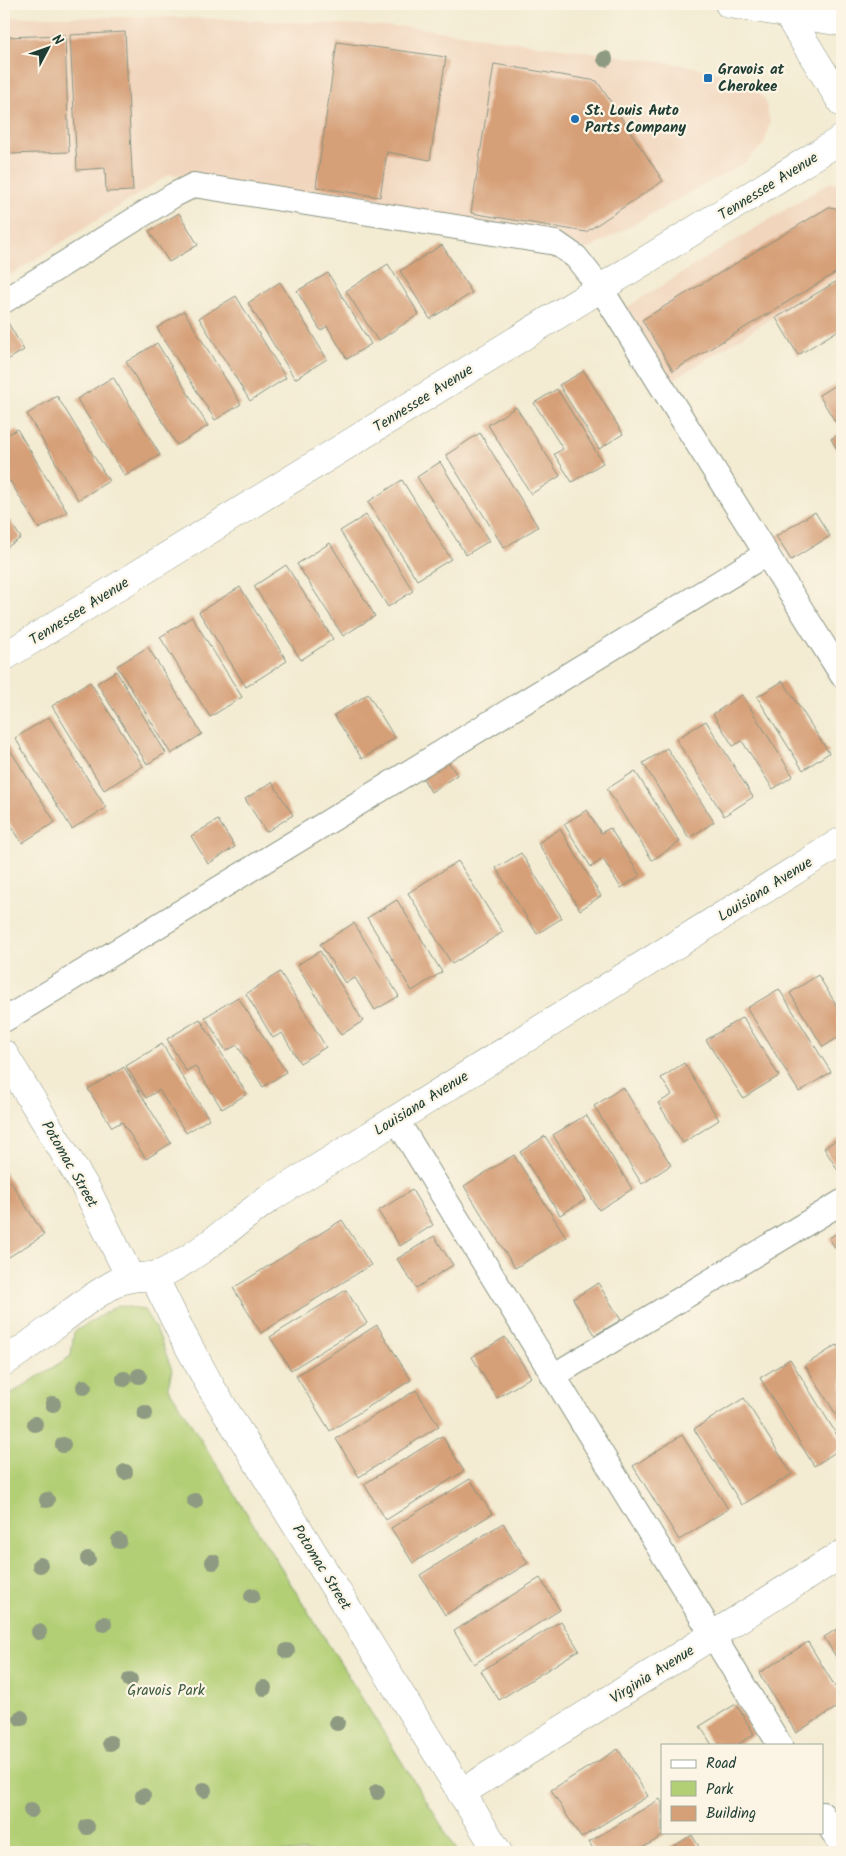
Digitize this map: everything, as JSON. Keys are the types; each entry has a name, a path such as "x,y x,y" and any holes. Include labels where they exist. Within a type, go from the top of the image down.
{"street":[{"path":"729,4 784,9 842,22"},
{"path":"784,9 842,103"},
{"name":"Tennessee Avenue","path":"4,657 842,139"},
{"name":"Louisiana Avenue","path":"4,1362 40,1338 84,1302 117,1283 168,1271 212,1242 270,1198 842,841"},
{"name":"Potomac Street","path":"4,1054 142,1277 182,1334 212,1389 498,1852"},
{"name":"Virginia Avenue","path":"461,1793 842,1554"}],"lane":[{"path":"4,301 174,195 194,185 556,243 576,257 601,289 842,675"},
{"path":"4,1020 766,554"},
{"path":"396,1119 779,1744"},
{"path":"554,1376 842,1202"},
{"path":"824,1817 842,1847"}],"shaded area":[{"path":"4,17 169,17 410,27 691,66 750,83 765,100 770,121 764,144 745,162 587,250 573,243 170,174 4,279"},
{"path":"829,183 842,183 842,274 671,381 627,307"}],"green space":[{"name":"Gravois Park","path":"118,1305 144,1310 158,1333 172,1370 168,1387 458,1852 4,1852 4,1398 71,1356 74,1332"}],"building":[{"path":"125,32 133,191 106,192 105,168 77,170 70,35"},
{"path":"65,35 69,152 9,154 5,37"},
{"path":"337,42 446,57 430,160 387,152 380,197 316,187"},
{"path":"494,64 597,81 663,181 586,232 471,213"},
{"path":"829,207 841,209 842,212 842,269 673,371 642,320"},
{"path":"179,213 198,245 169,262 149,231"},
{"path":"442,245 472,293 430,319 400,271"},
{"path":"388,264 419,314 378,341 346,291"},
{"path":"328,273 371,344 347,359 327,326 321,331 297,291"},
{"path":"842,278 842,328 798,355 776,318"},
{"path":"280,282 327,359 295,379 248,303"},
{"path":"236,296 286,378 250,401 199,318"},
{"path":"184,311 241,404 215,420 157,328"},
{"path":"4,316 24,350 4,362"},
{"path":"157,343 208,426 177,445 126,362"},
{"path":"584,371 623,434 599,449 559,385"},
{"path":"113,377 160,455 125,476 77,399"},
{"path":"842,381 842,419 836,423 819,395"},
{"path":"557,389 603,463 572,482 554,454 563,449 534,403"},
{"path":"57,396 109,481 78,500 27,414"},
{"path":"516,407 560,476 531,494 488,425"},
{"path":"17,429 67,512 39,529 10,481 4,484 4,437"},
{"path":"842,432 842,458 831,439"},
{"path":"480,433 538,527 504,548 446,455"},
{"path":"440,462 489,541 466,555 417,477"},
{"path":"402,480 451,559 417,580 368,502"},
{"path":"4,512 21,538 4,549"},
{"path":"815,512 830,536 791,560 776,536"},
{"path":"366,515 413,591 388,607 340,531"},
{"path":"330,543 375,616 343,636 297,564"},
{"path":"286,565 333,639 301,660 254,586"},
{"path":"240,587 287,661 246,687 199,612"},
{"path":"192,617 242,697 210,717 160,637"},
{"path":"148,647 202,734 171,754 117,666"},
{"path":"116,671 166,753 147,764 97,683"},
{"path":"783,681 829,753 803,770 757,697"},
{"path":"90,682 143,766 104,790 52,706"},
{"path":"368,694 395,738 362,759 334,715"},
{"path":"742,695 793,776 773,789 742,741 733,746 713,714"},
{"path":"49,717 106,808 72,829 15,738"},
{"path":"706,721 753,797 724,816 676,739"},
{"path":"4,740 55,822 22,843 4,814"},
{"path":"667,748 714,822 689,838 643,763"},
{"path":"443,754 457,775 431,792 418,770"},
{"path":"635,771 680,842 652,860 607,789"},
{"path":"272,782 293,815 266,832 245,799"},
{"path":"587,810 601,833 610,828 640,876 621,888 603,859 591,867 564,824"},
{"path":"218,820 235,847 208,864 191,836"},
{"path":"560,829 601,896 580,910 538,843"},
{"path":"521,853 562,918 537,934 496,868"},
{"path":"458,861 503,932 452,964 408,893"},
{"path":"397,900 442,972 412,991 367,918"},
{"path":"354,923 399,996 375,1010 355,978 345,983 320,944"},
{"path":"320,951 363,1021 341,1035 297,965"},
{"path":"280,972 326,1047 300,1063 282,1033 273,1038 246,994"},
{"path":"818,975 842,1014 842,1035 823,1047 790,993"},
{"path":"779,989 831,1072 799,1092 747,1008"},
{"path":"238,997 286,1072 263,1087 237,1045 226,1051 205,1017"},
{"path":"743,1017 779,1076 743,1098 706,1040"},
{"path":"200,1019 247,1094 222,1109 195,1066 186,1071 167,1039"},
{"path":"162,1044 209,1119 186,1133 159,1090 146,1098 126,1066"},
{"path":"684,1063 719,1120 683,1143 658,1103 672,1095 661,1078"},
{"path":"124,1067 171,1143 146,1159 122,1122 112,1127 88,1089"},
{"path":"623,1087 671,1165 642,1184 594,1106"},
{"path":"586,1115 632,1189 599,1210 553,1135"},
{"path":"545,1136 585,1200 560,1215 520,1152"},
{"path":"842,1136 842,1177 824,1148"},
{"path":"514,1155 566,1237 515,1268 464,1186"},
{"path":"4,1171 44,1235 4,1260"},
{"path":"412,1190 433,1225 400,1246 378,1211"},
{"path":"342,1220 371,1265 261,1333 233,1288"},
{"path":"842,1230 842,1259 829,1238"},
{"path":"434,1236 453,1265 416,1288 397,1259"},
{"path":"598,1283 621,1320 595,1335 573,1299"},
{"path":"346,1290 367,1323 291,1370 270,1337"},
{"path":"377,1325 411,1380 330,1431 296,1376"},
{"path":"505,1337 531,1377 497,1398 472,1357"},
{"path":"837,1345 842,1354 842,1424 805,1365"},
{"path":"790,1359 842,1443 842,1448 814,1466 760,1378"},
{"path":"416,1390 439,1426 359,1477 336,1439"},
{"path":"744,1398 792,1474 742,1505 694,1429"},
{"path":"682,1435 728,1509 679,1540 633,1466"},
{"path":"442,1436 464,1471 386,1520 364,1484"},
{"path":"470,1479 492,1514 413,1563 391,1528"},
{"path":"503,1523 528,1563 445,1615 420,1575"},
{"path":"540,1578 560,1610 474,1664 454,1631"},
{"path":"561,1621 579,1650 499,1700 481,1671"},
{"path":"842,1626 842,1667 824,1637"},
{"path":"808,1642 842,1698 842,1704 796,1733 759,1673"},
{"path":"736,1704 754,1734 739,1744 711,1744 700,1726"},
{"path":"618,1749 648,1796 581,1838 551,1790"},
{"path":"660,1799 661,1834 666,1834 636,1852 595,1852 589,1842"},
{"path":"692,1835 702,1852 664,1852"}],"place":[{"name":"Gravois at Cherokee","path":"708,78"},
{"name":"St. Louis Auto Parts Company","path":"575,119"}]}
